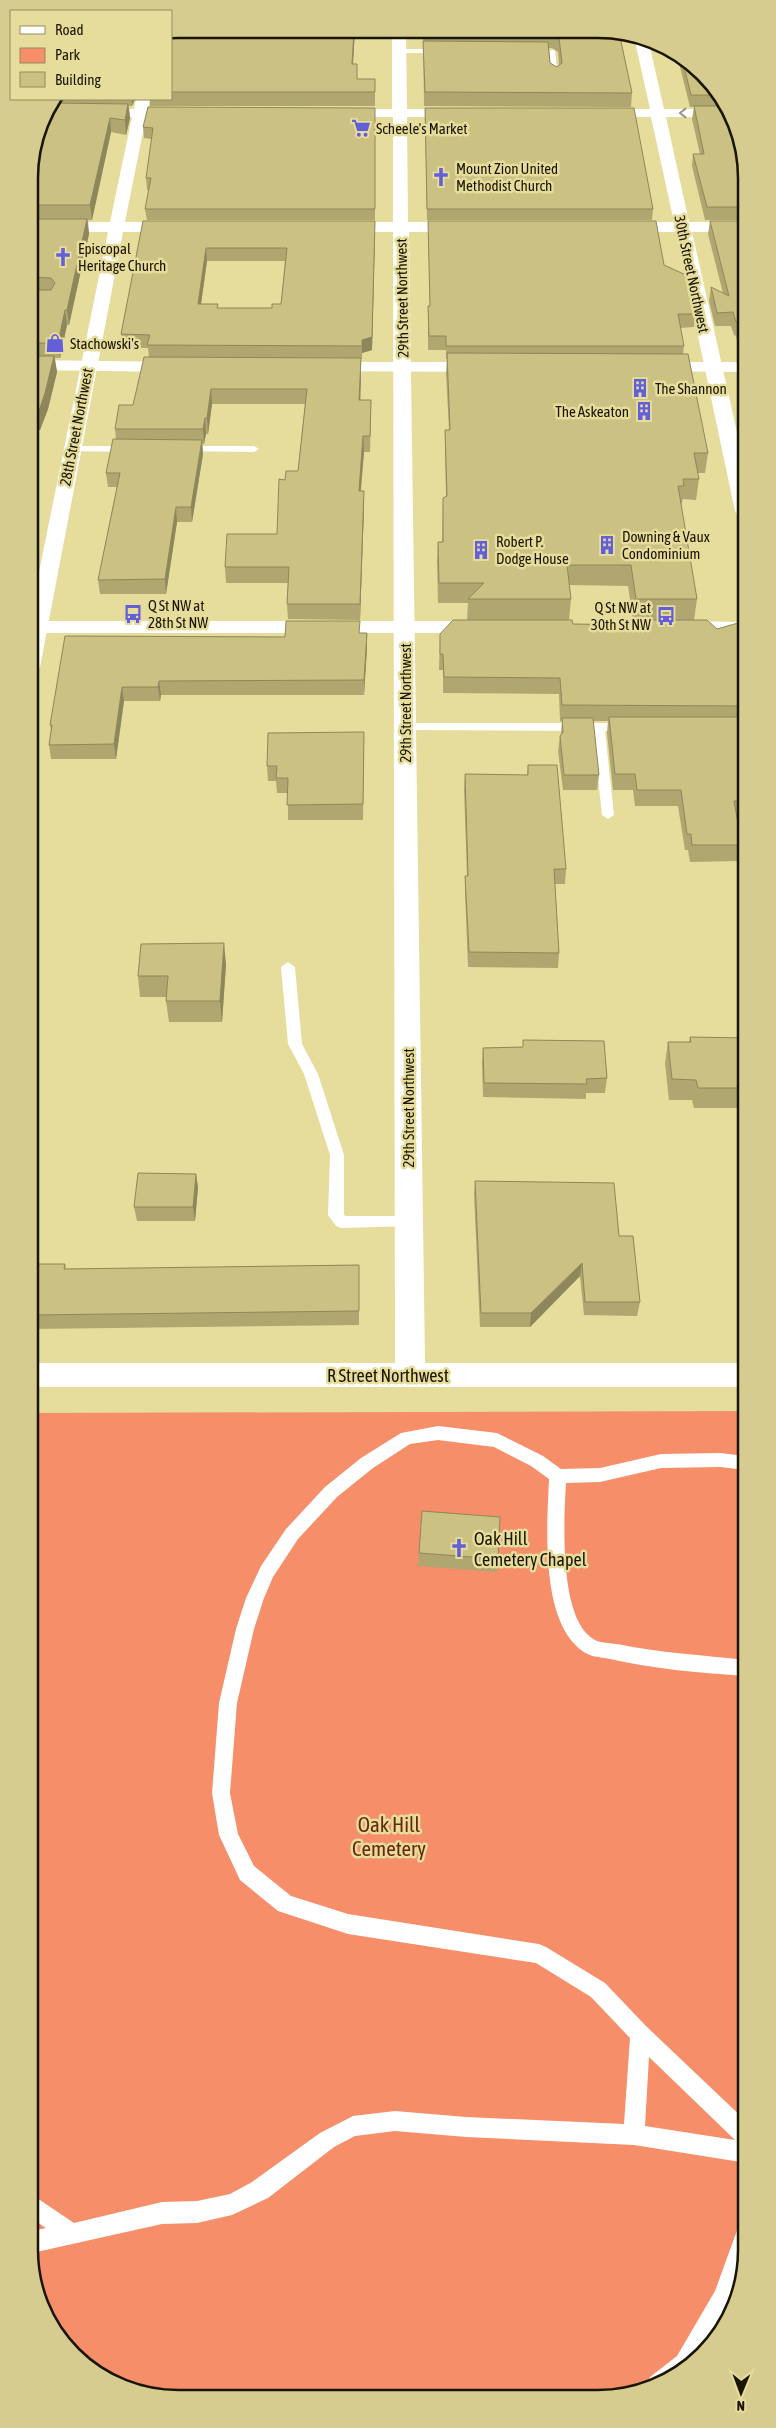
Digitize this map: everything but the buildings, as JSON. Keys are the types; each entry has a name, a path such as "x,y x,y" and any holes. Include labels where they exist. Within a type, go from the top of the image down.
{"street":[{"name":"29th Street Northwest","path":"399,41 404,367 404,727 410,1375"},
{"name":"30th Street Northwest","path":"642,45 712,367 738,454"},
{"path":"74,112 142,106 203,113"},
{"name":"28th Street Northwest","path":"38,604 72,449 142,106"},
{"path":"320,113 480,113"},
{"path":"580,113 722,113"},
{"path":"38,227 192,227"},
{"path":"320,227 481,227"},
{"path":"609,227 738,227"},
{"path":"38,365 191,367"},
{"path":"309,367 501,367"},
{"path":"641,367 738,367"},
{"path":"38,627 502,627"},
{"path":"661,627 738,628"},
{"name":"R Street Northwest","path":"38,1375 738,1375"}],"lane":[{"path":"399,41 456,51"},
{"path":"524,52 552,52 555,77"},
{"path":"72,449 136,449"},
{"path":"176,449 254,449"},
{"path":"404,727 638,728"},
{"path":"599,728 608,815"},
{"path":"288,967 295,1044 311,1074 337,1155 336,1215 341,1222 408,1222"},
{"path":"738,1462 720,1460 661,1461 600,1475 558,1476 537,1461 498,1440 469,1435 438,1433 406,1438 366,1463 331,1492 292,1534 267,1572 255,1598 228,1703 221,1793 229,1835 247,1874 285,1904 348,1924 539,1954 598,1990 640,2034 738,2128"},
{"path":"558,1476 556,1518 561,1598 570,1626 587,1645 634,1657 738,1667"},
{"path":"634,2134 640,2034"},
{"path":"38,2241 162,2213 197,2212 232,2204 260,2190 327,2140 353,2126 395,2121 466,2127 634,2134 738,2151"},
{"path":"38,2209 72,2234"},
{"path":"687,2359 724,2297 738,2258"}],"green space":[{"name":"Oak Hill Cemetery","path":"738,1411 738,2259 734,2287 728,2304 715,2328 691,2356 676,2367 652,2380 635,2386 607,2390 169,2390 150,2388 133,2383 100,2367 72,2343 61,2328 45,2295 40,2278 38,2259 38,1413"}],"place":[{"name":"Scheele's Market","path":"361,128"},
{"name":"Mount Zion United Methodist Church","path":"441,177"},
{"name":"Episcopal Heritage Church","path":"63,257"},
{"name":"Stachowski's","path":"55,343"},
{"name":"The Shannon","path":"640,388"},
{"name":"The Askeaton","path":"644,411"},
{"name":"Downing & Vaux Condominium","path":"607,545"},
{"name":"Robert P. Dodge House","path":"481,550"},
{"name":"Q St NW at 28th St NW","path":"133,614"},
{"name":"Q St NW at 30th St NW","path":"666,616"},
{"name":"Oak Hill Cemetery Chapel","path":"459,1548"}]}
